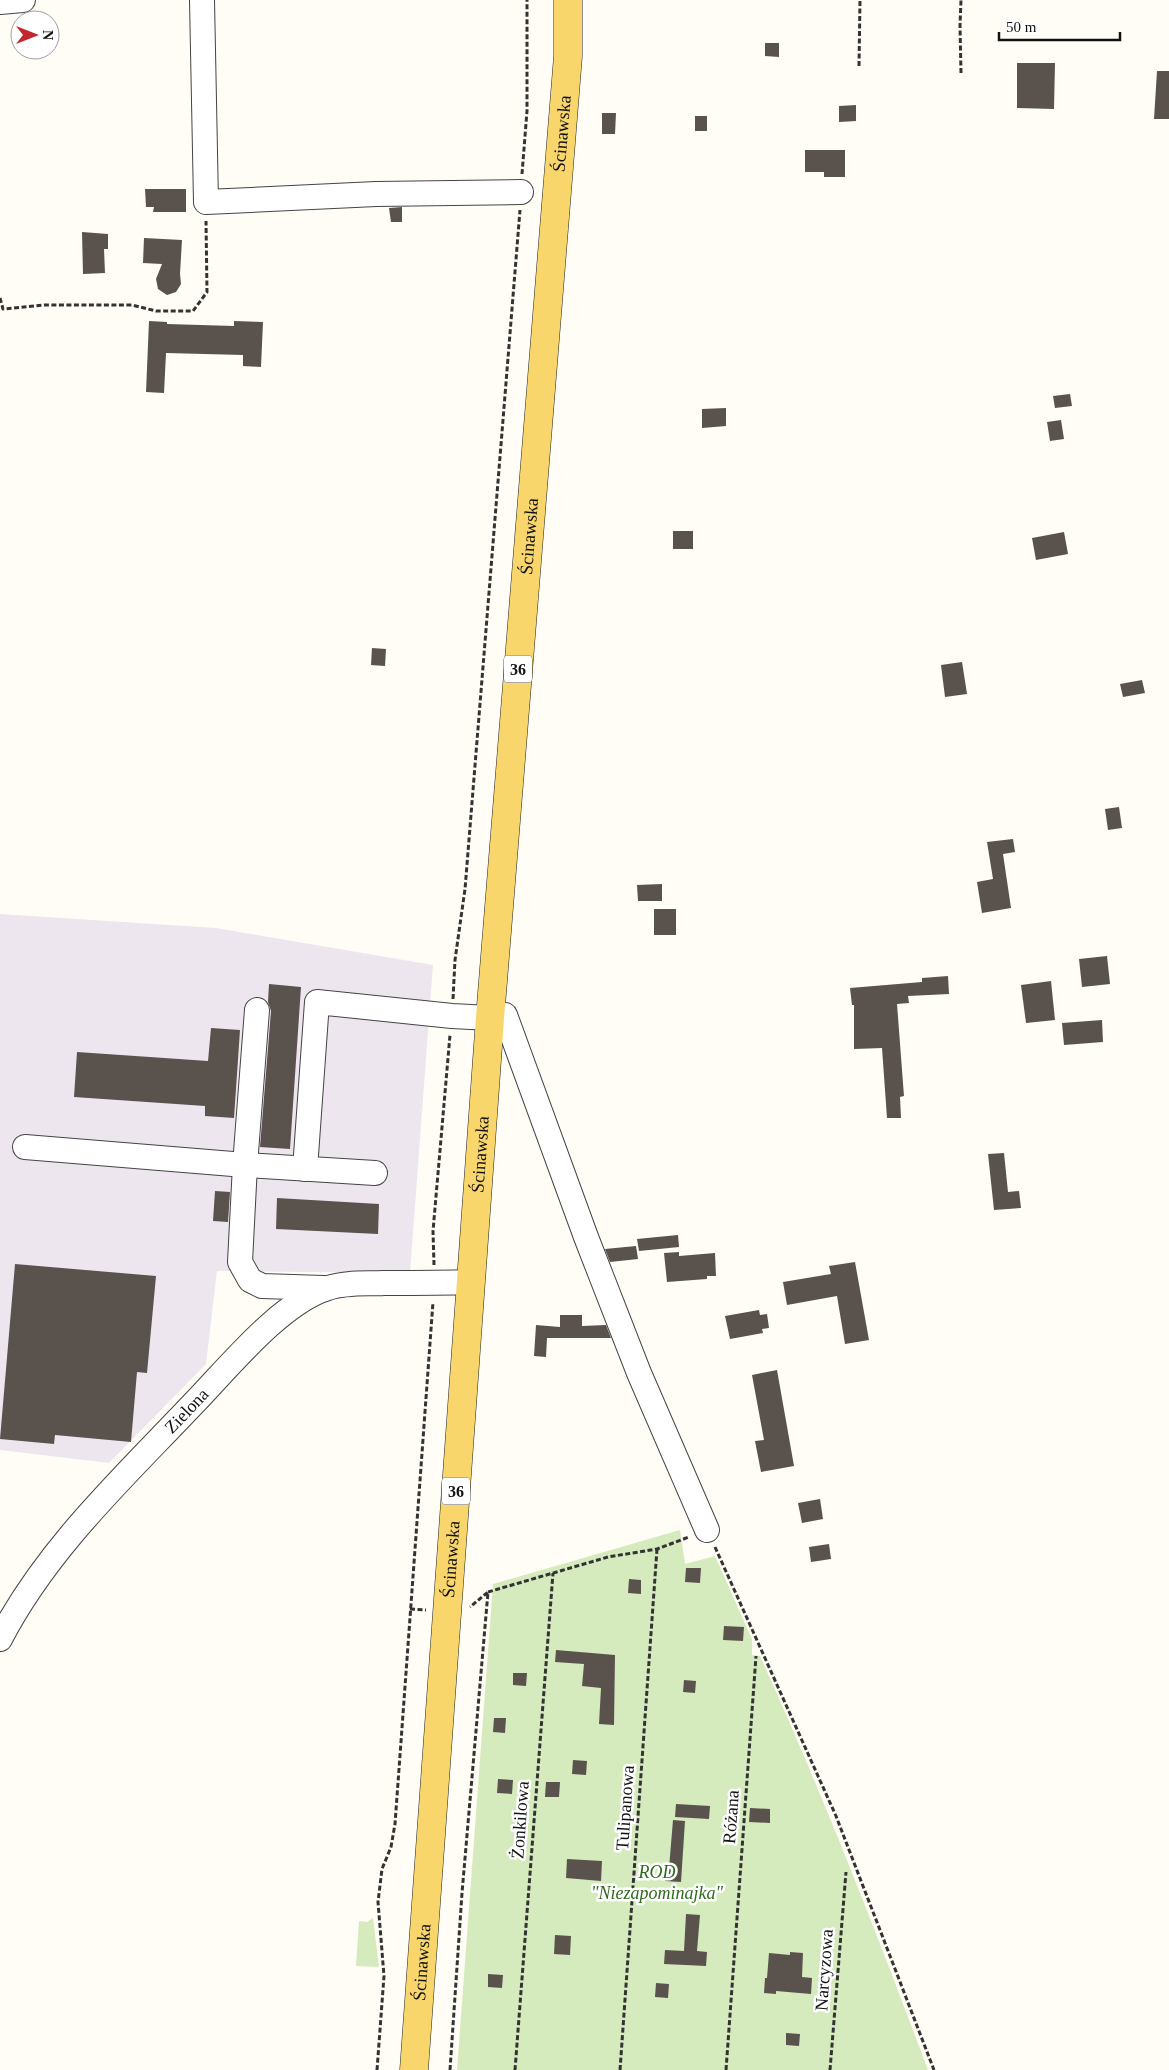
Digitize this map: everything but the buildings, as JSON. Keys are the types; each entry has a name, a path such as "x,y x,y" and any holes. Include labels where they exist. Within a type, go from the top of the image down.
{"main road":[{"name":"Ścinawska","path":"414,2070 471,1282 498,1016 568,56 568,0"},
{"name":"Ścinawska","path":"568,56 579,0"}],"street":[{"path":"0,2 23,0"},
{"path":"202,0 206,202 376,194 521,192"},
{"path":"305,1169 317,1002 452,1016 498,1016"},
{"path":"257,1010 245,1165 240,1262 250,1280 262,1286 328,1288"},
{"name":"Ścinawska","path":"498,1016 639,1374 707,1530"},
{"path":"24,1147 245,1165 375,1173"},
{"name":"Zielona","path":"0,1639 10,1619 56,1553 121,1481 253,1342 294,1305 328,1288 356,1284 471,1282"}],"path":[{"path":"378,2070 384,1976 378,1902 382,1869 391,1847 394,1824 434,1283 433,1231 452,1016 455,960 465,889 521,192 526,111 526,0"},
{"path":"859,66 860,0"},
{"path":"961,0 961,73"},
{"path":"0,298 3,309 45,306 132,306 156,311 193,311 207,292 206,202"},
{"path":"707,1530 836,1816 934,2070"},
{"path":"447,1612 468,1609 488,1592 608,1557 657,1549 681,1540"},
{"name":"Tulipanowa","path":"620,2070 657,1549"},
{"name":"Żonkilowa","path":"514,2070 553,1573"},
{"path":"450,2070 462,1893 488,1592"},
{"name":"Różana","path":"726,2070 756,1656"},
{"name":"Narcyzowa","path":"830,2070 846,1872"}],"shaded area":[{"path":"0,914 216,928 433,965 410,1273 217,1271 206,1364 109,1463 0,1450"}],"green space":[{"name":"ROD \"Niezapominajka\"","path":"680,1530 685,1564 715,1556 752,1639 752,1655 760,1656 827,1810 928,2070 457,2070 493,1584"},
{"path":"373,1918 379,1967 356,1966 359,1921 367,1922"}]}
